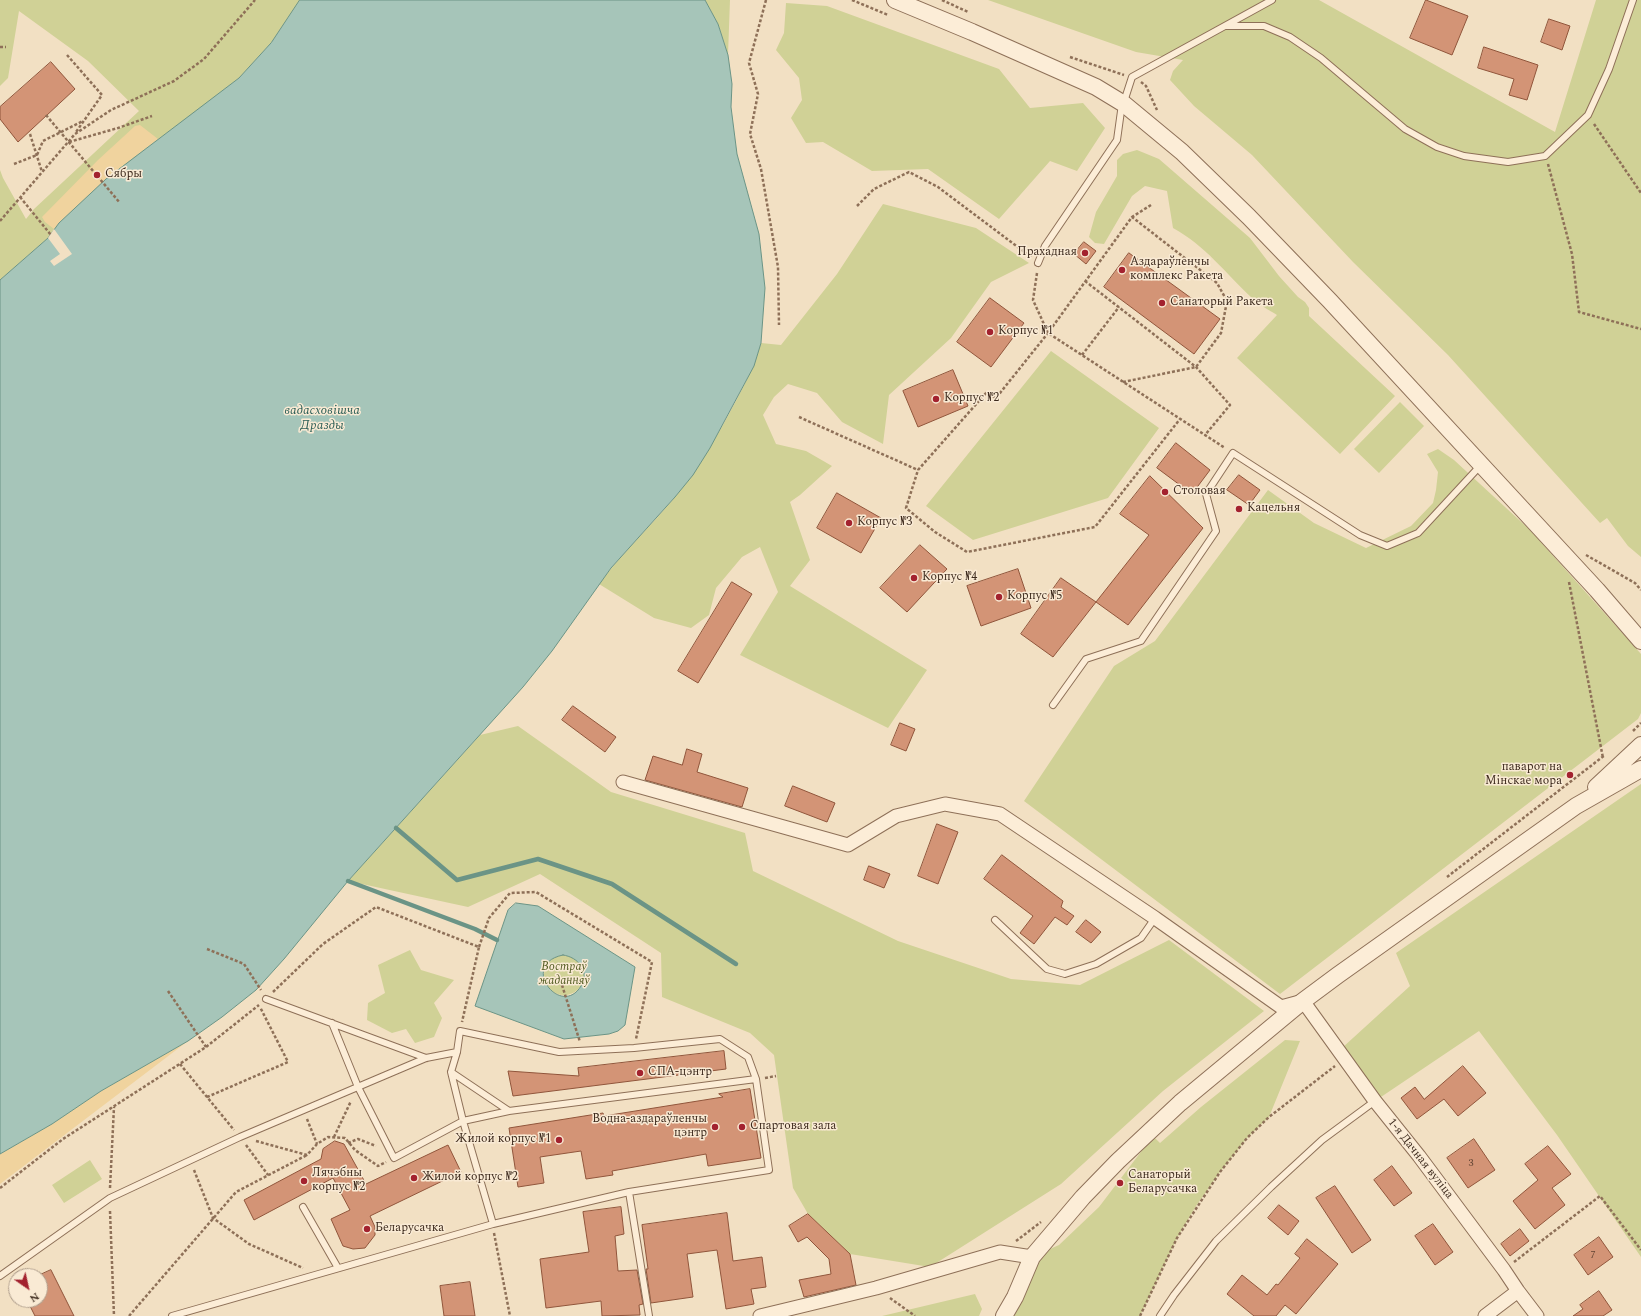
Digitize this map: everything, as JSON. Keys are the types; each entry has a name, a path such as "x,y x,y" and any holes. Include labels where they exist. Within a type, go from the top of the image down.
{"street":[{"path":"895,0 1096,87 1124,104 1182,152 1249,217 1330,301 1597,590 1641,641"},
{"path":"1597,590 1641,630"},
{"path":"1576,806 1641,745"},
{"path":"1004,1316 1015,1297 1032,1257 1083,1197 1118,1161 1180,1103 1303,1001 1576,806 1641,769"},
{"path":"623,782 848,845 896,816 945,804 1000,814 1155,918 1281,1007 1303,1001"},
{"name":"1-я Дачная вуліца","path":"1303,1001 1375,1101 1419,1156 1537,1316"},
{"path":"760,1316 876,1288 1000,1252 1032,1257"},
{"path":"1484,1316 1518,1291"}],"lane":[{"path":"1038,263 1045,246 1117,140 1124,104 1132,77 1272,0"},
{"path":"1225,26 1264,26 1290,37 1321,58 1405,129 1437,147 1464,156 1508,162 1545,156 1588,115 1609,69 1632,0"},
{"path":"1052,705 1086,659 1141,641 1216,531 1206,494 1232,453 1360,535 1387,546 1418,533 1481,465"},
{"path":"995,920 1047,969 1065,974 1096,964 1141,938 1155,918"},
{"path":"266,999 426,1058"},
{"path":"332,1023 358,1086 394,1158 463,1121 508,1111 756,1079"},
{"path":"172,1316 493,1224 629,1192 769,1170 756,1079 748,1057 720,1039 634,1048 559,1052 460,1031 457,1052 451,1072 463,1121 493,1224"},
{"path":"0,1276 110,1198 240,1136 358,1086 426,1058 457,1052"},
{"path":"451,1072 508,1111"},
{"path":"1160,1316 1174,1295 1222,1236 1271,1187 1322,1140 1375,1101"},
{"path":"629,1192 649,1316"},
{"path":"303,1207 338,1268"}],"path":[{"path":"75,134 111,110 174,81 204,59 255,0"},
{"path":"766,0 749,63 758,94 750,134 761,169 778,267 779,325"},
{"path":"0,47 6,47"},
{"path":"0,221 75,134 102,95 67,55"},
{"path":"46,115 120,203"},
{"path":"1588,115 1641,193"},
{"path":"68,142 118,128 152,116"},
{"path":"14,164 37,155 43,141 84,120"},
{"path":"30,134 42,172"},
{"path":"1545,156 1572,254 1579,312 1641,329"},
{"path":"857,206 874,189 909,172 938,188 1038,263 1033,300 1048,333 1232,453"},
{"path":"20,197 51,235"},
{"path":"1151,205 1132,217 1048,333 996,398 986,393 918,470 906,508 935,532 967,552 1095,527 1180,419"},
{"path":"1123,382 1196,367 1221,333 1227,301 1217,283 1132,217"},
{"path":"1085,281 1196,367 1230,405 1205,435"},
{"path":"1082,355 1119,307"},
{"path":"799,417 918,470"},
{"path":"1568,578 1603,758"},
{"path":"460,1031 479,947 489,918 510,893 536,892 652,962 634,1048"},
{"path":"0,1188 63,1139 206,1047 266,999 323,944 376,907 479,947"},
{"path":"207,949 244,964 266,999"},
{"path":"562,985 580,1043"},
{"path":"168,990 206,1047"},
{"path":"207,1097 288,1062 259,1005"},
{"path":"1140,1316 1177,1238 1220,1172 1247,1138 1269,1117 1345,1058"},
{"path":"180,1064 240,1136 268,1175"},
{"path":"334,1137 358,1086"},
{"path":"303,1110 318,1144"},
{"path":"240,1136 307,1155"},
{"path":"129,1316 236,1192 307,1155 328,1137 344,1138 354,1150 378,1166 394,1158"},
{"path":"348,1143 358,1139 390,1151"},
{"path":"190,1160 213,1218 249,1244 318,1274"},
{"path":"1504,1270 1600,1196 1641,1250"},
{"path":"493,1224 510,1316"},
{"path":"876,1288 914,1316"}],"green space":[{"path":"0,0 300,0 271,43 239,78 191,116 150,145 54,229 48,238 0,280 0,170 26,219 34,209 139,111 88,61 19,11 8,78 0,86"},
{"path":"705,0 730,0 728,55 718,24"},
{"path":"988,0 1319,0 1555,132 1596,0 1641,0 1641,557 1628,546 1607,518 1600,523 1448,355 1353,262 1252,155 1194,106 1170,80 1173,71 1183,60 1136,52"},
{"path":"786,3 827,6 999,69 1030,108 1083,103 1105,128 1077,171 1050,161 999,219 928,169 872,171 823,142 806,143 791,118 802,100 799,78 776,50 784,33"},
{"path":"1137,150 1159,159 1250,238 1279,276 1298,297 1305,302 1309,308 1309,316 1395,396 1340,454 1237,358 1277,315 1255,301 1205,251 1185,235 1173,228 1167,191 1145,186 1132,196 1104,244 1095,243 1089,237 1096,212 1117,176 1117,160 1123,154"},
{"path":"883,204 976,228 1029,263 991,282 951,338 889,395 883,444 842,422 817,393 788,384 774,397 763,415 776,444 806,451 832,466 790,502 810,560 790,586 927,670 888,728 740,655 778,592 760,547 742,557 716,588 709,615 691,628 654,618 599,584 675,497 695,470 707,452 740,393 754,364 761,343 781,345 837,274"},
{"path":"1051,351 1159,428 1108,498 973,540 926,506"},
{"path":"1400,402 1424,426 1379,473 1354,449"},
{"path":"1438,449 1454,460 1530,530 1641,654 1641,713 1638,719 1280,994 1024,801 1114,666 1155,641 1268,490 1314,523 1366,548 1411,526 1433,503 1438,472 1427,454"},
{"path":"518,726 611,792 745,833 753,871 898,941 1011,979 1080,985 1169,940 1264,1011 1163,1091 1061,1184 930,1267 850,1254 808,1214 793,1188 774,1055 750,1033 662,997 661,953 540,874 468,907 348,881 480,735"},
{"path":"1641,784 1641,1257 1557,1135 1479,1031 1375,1101 1342,1048 1410,986 1396,953"},
{"path":"410,950 421,970 454,980 434,1003 442,1018 434,1037 415,1043 406,1029 392,1033 367,1020 368,1003 385,993 378,965"},
{"name":"Востраў жаданняў","path":"568,955 575,958 581,964 584,975 583,983 575,992 568,995 560,995 553,992 545,983 544,971 547,964 556,956"},
{"path":"1285,1040 1300,1041 1269,1117 1247,1138 1196,1206 1177,1238 1140,1316 1004,1316 1032,1257 1059,1245 1099,1207 1153,1136 1160,1143 1201,1107"},
{"path":"90,1160 102,1179 64,1203 52,1185"},
{"path":"975,1294 982,1309 979,1316 882,1316"}],"sand":[{"name":"Сябры","path":"140,125 158,139 106,179 54,229 45,222 42,217 98,160 135,126"},
{"path":"188,1041 0,1184 0,1154 52,1124 101,1091"}],"water":[{"name":"вадасховішча Дразды","path":"300,0 705,0 718,24 728,55 732,84 731,107 737,154 759,234 765,288 761,343 754,366 710,448 693,475 611,568 552,651 523,687 348,881 284,959 256,990 188,1041 101,1091 52,1124 0,1154 0,280 48,238 59,223 106,179 239,78 271,43"},
{"path":"516,903 538,906 635,967 625,1025 618,1031 609,1034 564,1039 475,1006 508,910","holes":["563,955 568,956 578,962 584,975 581,986 573,995 563,996 555,993 548,986 544,977 544,968 550,960"]}],"pier":[{"path":"54,229 72,254 54,266 50,261 60,254 48,238"}],"building":[{"path":"1426,0 1468,16 1452,55 1410,38"},
{"path":"1549,19 1570,26 1562,50 1541,42"},
{"path":"1484,47 1538,65 1527,100 1509,95 1514,79 1478,68"},
{"path":"51,62 75,89 18,142 0,119 0,107"},
{"name":"Прахадная","path":"1084,242 1096,251 1086,264 1074,254"},
{"name":"Санаторый Ракета","path":"1129,253 1220,319 1194,354 1104,287"},
{"name":"Корпус №1","path":"990,298 1024,323 991,367 957,342"},
{"name":"Корпус №2","path":"953,370 968,406 918,427 903,391"},
{"path":"1176,443 1210,470 1192,494 1157,468"},
{"name":"Кацельня","path":"1239,475 1260,490 1249,505 1227,490"},
{"path":"1150,476 1203,528 1128,625 1096,602 1149,535 1120,514"},
{"name":"Корпус №3","path":"837,493 881,518 861,553 817,528"},
{"name":"Корпус №4","path":"920,545 947,569 907,612 880,588"},
{"name":"Корпус №5","path":"1018,569 1031,608 981,626 967,586"},
{"path":"1061,578 1096,602 1053,657 1021,634"},
{"path":"732,582 752,594 698,683 678,671"},
{"path":"573,706 616,737 605,752 562,720"},
{"path":"900,723 915,729 906,751 891,745"},
{"path":"687,749 702,754 697,772 748,788 742,807 645,780 653,756 682,765"},
{"path":"793,786 835,803 827,822 785,806"},
{"path":"937,824 958,832 938,884 918,876"},
{"path":"1002,855 1063,901 1061,907 1074,916 1067,925 1055,917 1034,944 1020,933 1033,916 984,879"},
{"path":"869,866 890,874 884,888 864,880"},
{"path":"1086,920 1101,932 1091,943 1076,932"},
{"name":"СПА-цэнтр","path":"724,1051 726,1069 513,1096 508,1071 579,1076 578,1068"},
{"path":"1463,1066 1486,1093 1458,1116 1444,1099 1417,1119 1401,1098 1415,1087 1424,1099"},
{"path":"750,1089 761,1158 708,1166 706,1154 612,1171 613,1175 586,1179 581,1151 540,1157 544,1183 518,1187 509,1128 603,1113 604,1116 723,1097 719,1094"},
{"path":"1474,1139 1495,1170 1468,1188 1447,1158"},
{"path":"335,1141 344,1144 366,1184 448,1145 461,1172 370,1216 375,1227 375,1235 365,1248 353,1249 343,1246 331,1219 350,1210 333,1178 254,1220 244,1200 321,1159 323,1149"},
{"path":"1548,1146 1571,1174 1552,1188 1565,1205 1535,1229 1513,1201 1538,1180 1525,1164"},
{"path":"1392,1166 1412,1193 1394,1206 1374,1180"},
{"path":"1335,1186 1371,1240 1352,1253 1316,1198"},
{"path":"1279,1205 1299,1221 1288,1235 1268,1218"},
{"path":"621,1207 624,1234 615,1236 618,1271 637,1270 643,1304 639,1305 640,1315 602,1316 601,1301 546,1308 540,1259 589,1252 583,1212"},
{"path":"727,1213 733,1261 762,1257 766,1287 751,1289 754,1304 726,1309 717,1250 687,1254 693,1297 651,1303 642,1225"},
{"path":"808,1214 850,1254 856,1285 804,1297 799,1280 831,1274 829,1259 807,1237 798,1242 789,1226"},
{"path":"1433,1224 1453,1252 1435,1265 1415,1236"},
{"path":"1520,1229 1529,1241 1510,1256 1501,1244"},
{"path":"1599,1237 1613,1257 1588,1275 1574,1255"},
{"path":"1307,1239 1338,1264 1296,1314 1285,1305 1276,1316 1254,1316 1227,1294 1242,1275 1267,1295 1276,1284 1278,1285 1300,1258 1295,1254"},
{"path":"51,1270 74,1316 35,1316 31,1308 48,1308 48,1271"},
{"path":"470,1282 475,1316 444,1316 440,1286"},
{"path":"1599,1291 1612,1310 1603,1316 1573,1316 1583,1309 1580,1305"}],"waterway":[{"path":"396,828 457,880 538,859 612,884 736,964"},
{"path":"348,881 475,929 497,940"}],"place":[{"name":"Сябры","path":"97,175"},
{"name":"Прахадная","path":"1085,253"},
{"name":"Аздараўленчы комплекс Ракета","path":"1122,270"},
{"name":"Санаторый Ракета","path":"1162,303"},
{"name":"Корпус №1","path":"990,332"},
{"name":"Корпус №2","path":"936,399"},
{"name":"Столовая","path":"1165,492"},
{"name":"Кацельня","path":"1239,509"},
{"name":"Корпус №3","path":"849,523"},
{"name":"Корпус №4","path":"914,578"},
{"name":"Корпус №5","path":"999,597"},
{"name":"паварот на Мінскае мора","path":"1570,775"},
{"name":"СПА-цэнтр","path":"640,1073"},
{"name":"Водна-аздараўленчы цэнтр","path":"715,1127"},
{"name":"Спартовая зала","path":"742,1127"},
{"name":"Жилой корпус №1","path":"559,1140"},
{"name":"Жилой корпус №2","path":"414,1178"},
{"name":"Лячэбны корпус №2","path":"304,1181"},
{"name":"Санаторый Беларусачка","path":"1120,1183"},
{"name":"Беларусачка","path":"367,1229"}]}
